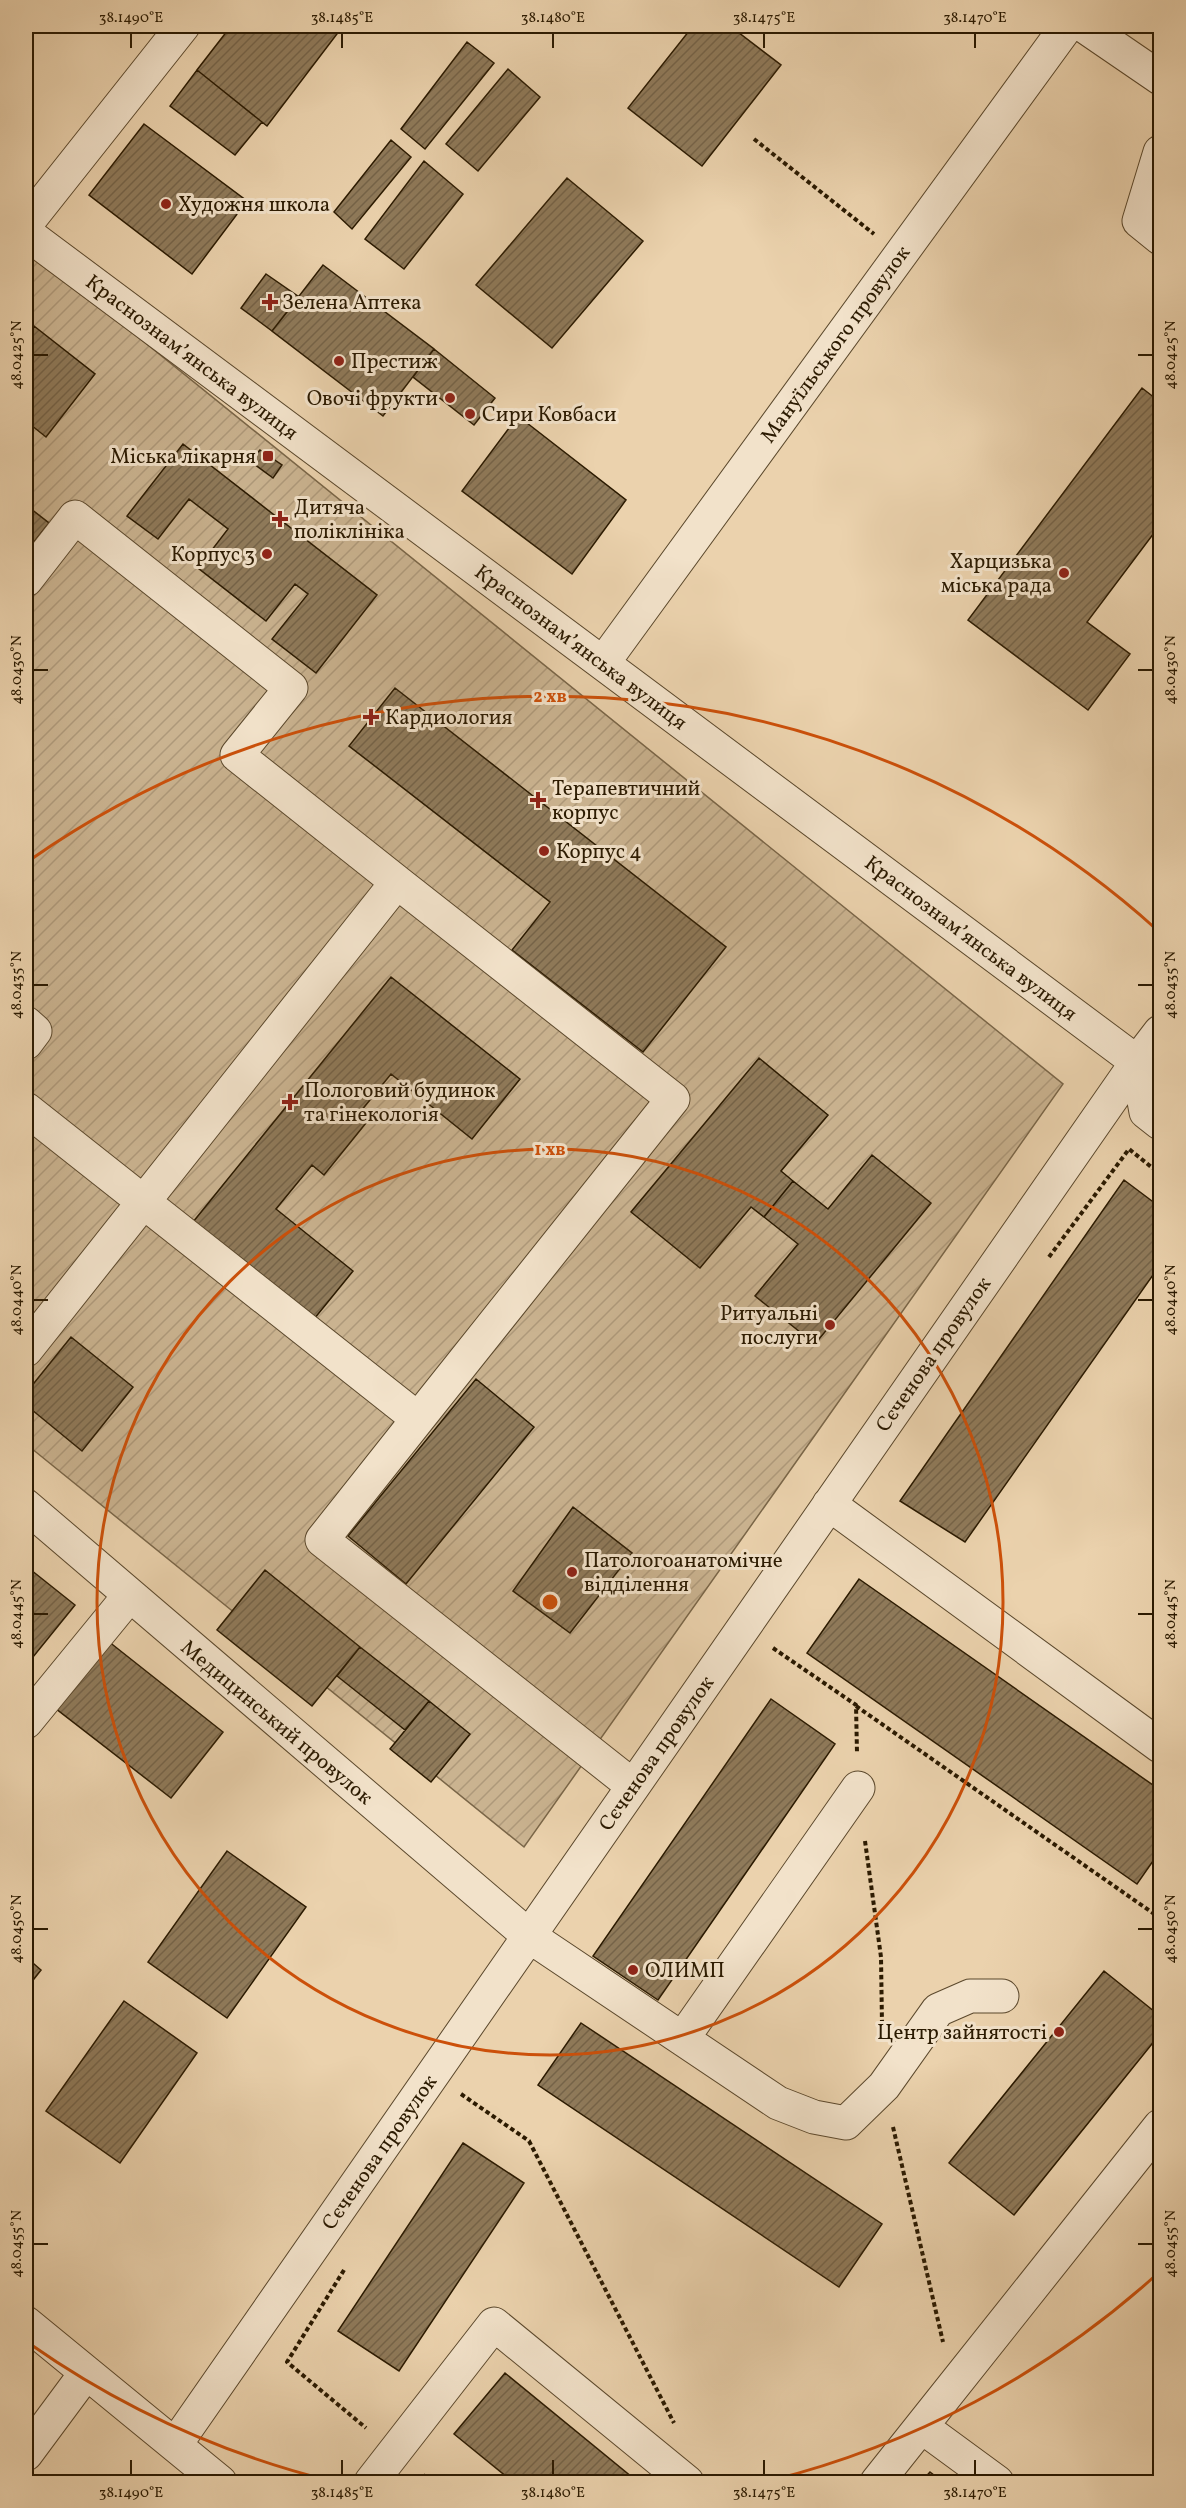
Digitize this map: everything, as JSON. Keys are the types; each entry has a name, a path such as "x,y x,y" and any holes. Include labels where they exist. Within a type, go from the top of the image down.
{"street":[{"name":"Мануїльського провулок","path":"603,663 1067,26"},
{"path":"1083,26 1161,78"},
{"path":"26,224 176,28"},
{"path":"1150,230 1161,152"},
{"name":"Краснознамʼянська вулиця","path":"26,233 603,663 1149,1064"},
{"path":"26,580 75,517 291,688 237,755 673,1099 322,1540 633,1786"},
{"path":"26,1350 397,882"},
{"path":"26,1023 35,1031 26,1043"},
{"name":"Сєченова провулок","path":"175,2445 829,1504 1149,1064 1161,1032"},
{"path":"1149,1064 1146,1112 1161,1123"},
{"path":"26,1108 418,1419"},
{"path":"829,1504 1161,1746"},
{"name":"Медицинський провулок","path":"26,1506 530,1936 778,2103 814,2117 846,2123 884,2086"},
{"path":"26,1722 129,1596"},
{"path":"683,2037 858,1788"},
{"path":"884,2086 938,2010 970,1996 1002,1996"},
{"path":"877,2482 1161,2126"},
{"path":"26,2323 220,2482"},
{"path":"371,2482 494,2324 687,2482"},
{"path":"26,2454 86,2373"},
{"path":"922,2427 997,2482"}],"path":[{"path":"754,140 900,255"},
{"path":"1044,1264 1128,1149 1161,1174"},
{"path":"770,1645 1161,1918"},
{"path":"856,1705 858,1788 881,1957 882,2027"},
{"path":"884,2086 953,2386"},
{"path":"456,2090 530,2141 677,2429"},
{"path":"350,2261 287,2362 432,2482"}],"shaded area":[{"path":"28,248 1063,1084 524,1847 26,1444 26,251"}],"building":[{"path":"231,26 343,26 267,126 197,70"},
{"path":"693,26 730,26 781,65 702,166 628,108"},
{"path":"467,42 494,63 425,149 401,129"},
{"path":"508,69 540,97 478,171 446,144"},
{"path":"197,70 262,122 235,155 170,106"},
{"path":"144,124 247,201 192,274 89,195"},
{"path":"391,140 411,157 352,229 334,212"},
{"path":"424,161 463,194 404,269 365,239"},
{"path":"567,178 643,241 552,348 476,285"},
{"path":"323,265 434,349 383,416 272,331"},
{"name":"Зелена Аптека","path":"266,274 299,297 272,331 241,308"},
{"path":"34,326 95,374 46,437 26,421 26,337"},
{"path":"434,349 495,398 474,425 413,377"},
{"name":"Харцизька міська рада","path":"1142,388 1160,402 1160,525 1087,622 1130,654 1088,710 968,620"},
{"path":"518,416 626,500 572,574 462,491"},
{"name":"Корпус 3","path":"183,444 377,595 316,673 272,639 308,594 295,584 266,621 198,568 228,529 189,499 158,539 127,516"},
{"path":"260,450 282,465 273,478 250,461"},
{"path":"26,505 49,523 26,552"},
{"name":"Корпус 4","path":"395,688 726,947 643,1052 512,950 550,902 349,746"},
{"path":"391,977 520,1079 472,1139 391,1074 361,1111 370,1118 324,1175 312,1165 276,1209 353,1271 310,1324 189,1227"},
{"path":"759,1058 828,1115 781,1171 793,1181 764,1217 751,1207 700,1268 631,1212"},
{"path":"872,1155 931,1203 815,1344 755,1296 798,1244 764,1217 793,1181 828,1209"},
{"path":"1124,1180 1160,1207 1160,1265 965,1542 900,1501"},
{"path":"71,1337 133,1387 82,1451 26,1405 26,1393"},
{"path":"476,1379 534,1427 406,1584 348,1536"},
{"name":"Патологоанатомічне відділення","path":"573,1507 632,1553 570,1633 513,1591"},
{"path":"26,1566 75,1605 29,1662 26,1659"},
{"path":"265,1570 360,1647 312,1706 217,1630"},
{"path":"859,1579 1160,1790 1160,1851 1137,1884 807,1653"},
{"path":"108,1641 223,1732 171,1798 55,1708"},
{"path":"360,1647 429,1701 405,1730 337,1676"},
{"path":"771,1699 835,1744 658,2000 593,1956"},
{"path":"429,1701 470,1734 431,1782 390,1749"},
{"path":"227,1851 306,1907 227,2018 148,1962"},
{"path":"26,1957 41,1970 26,1989"},
{"path":"1104,1971 1160,2016 1160,2034 1014,2215 949,2163"},
{"path":"124,2001 197,2053 120,2163 46,2111"},
{"path":"581,2023 882,2224 839,2287 538,2085"},
{"path":"463,2143 524,2183 399,2371 338,2331"},
{"path":"505,2373 638,2482 513,2482 454,2434"},
{"path":"930,2472 943,2482 921,2482"}],"place":[{"name":"Художня школа","path":"166,204"},
{"name":"Зелена Аптека","path":"270,302"},
{"name":"Престиж","path":"339,361"},
{"name":"Овочі фрукти","path":"450,398"},
{"name":"Сири Ковбаси","path":"470,414"},
{"name":"Міська лікарня","path":"268,456"},
{"name":"Дитяча поліклініка","path":"280,519"},
{"name":"Корпус 3","path":"267,554"},
{"name":"Харцизька міська рада","path":"1064,573"},
{"name":"Кардиология","path":"371,717"},
{"name":"Терапевтичний корпус","path":"538,800"},
{"name":"Корпус 4","path":"544,851"},
{"name":"Пологовий будинок та гінекологія","path":"290,1102"},
{"name":"Ритуальні послуги","path":"830,1325"},
{"name":"Патологоанатомічне відділення","path":"572,1572"},
{"name":"ОЛИМП","path":"633,1970"},
{"name":"Центр зайнятості","path":"1059,2032"}]}
